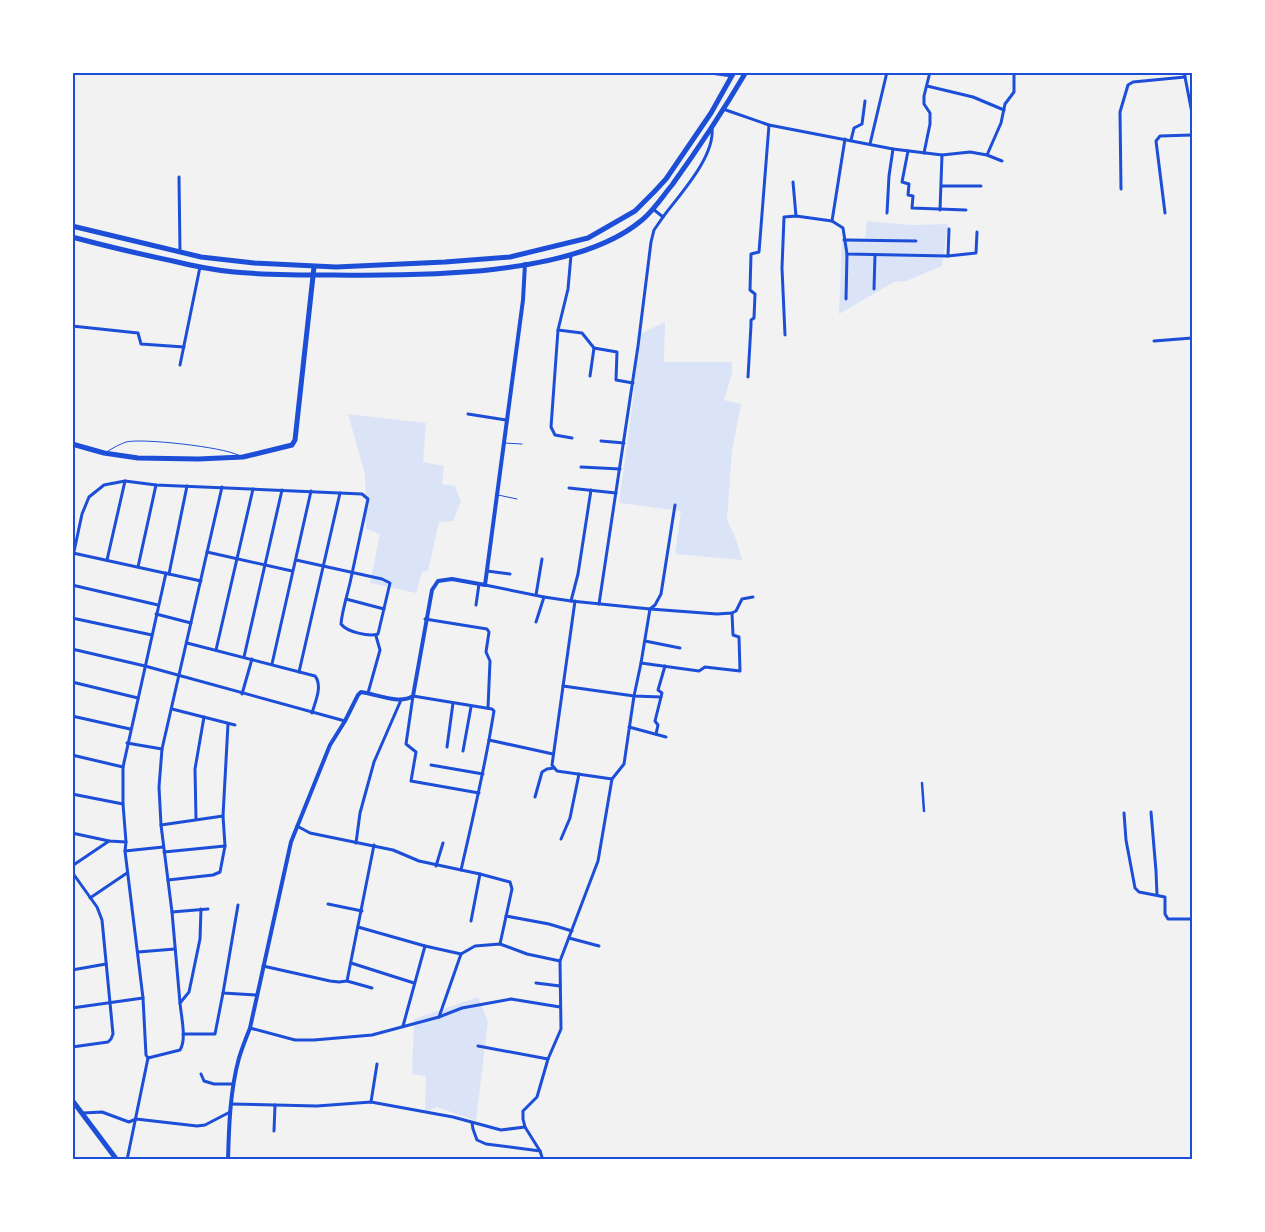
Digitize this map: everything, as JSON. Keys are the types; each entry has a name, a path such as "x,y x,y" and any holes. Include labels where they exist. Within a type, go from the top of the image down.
{"main road":[{"path":"72,238 200,267 234,272 314,275 374,276 454,273 525,264 571,255 604,243 625,232 642,220 653,209 683,169 746,72"},
{"path":"72,226 201,257 254,264 314,267 445,262 510,257 588,238 635,211 670,173 734,74"},
{"path":"716,104 722,109"},
{"path":"72,444 138,458 198,459 243,458 290,446 295,442 314,267"},
{"path":"72,1100 117,1160"}],"street":[{"path":"703,72 734,74"},
{"path":"870,144 887,72"},
{"path":"924,153 930,124 930,112 924,104 924,96 930,72"},
{"path":"987,155 1001,123 1005,104 1014,92 1014,72"},
{"path":"1184,72 1192,112"},
{"path":"1121,189 1120,112 1125,89 1133,82 1185,77"},
{"path":"927,86 974,97 1004,110"},
{"path":"851,140 854,128 862,124 865,101"},
{"path":"722,109 769,125 894,149 942,155 970,152 987,155 1002,161"},
{"path":"748,377 751,320 754,318 755,294 750,290 751,254 759,252 769,125"},
{"path":"599,604 633,383 652,236 663,217 705,159 711,146 711,126"},
{"path":"1165,213 1156,141 1160,136 1192,136"},
{"path":"832,221 845,139"},
{"path":"887,213 894,149"},
{"path":"908,151 902,182 909,184 908,195 913,196 912,208 966,210"},
{"path":"940,210 942,155"},
{"path":"179,177 180,252"},
{"path":"793,182 796,216"},
{"path":"942,186 981,186"},
{"path":"653,209 663,217"},
{"path":"785,335 782,268 784,217 796,216 832,221 843,228 847,254 846,299"},
{"path":"948,256 949,229"},
{"path":"847,254 948,256 976,253 977,232"},
{"path":"844,240 916,241"},
{"path":"571,255 568,289 558,330 551,427 555,435 572,438"},
{"path":"874,289 875,255"},
{"path":"485,585 523,300 525,264"},
{"path":"180,365 200,267"},
{"path":"72,326 138,333 141,344 184,347"},
{"path":"558,330 582,333 594,348 617,352 616,380 633,383"},
{"path":"1154,341 1192,338"},
{"path":"590,376 594,348"},
{"path":"468,414 506,420"},
{"path":"601,441 624,443"},
{"path":"581,467 620,469"},
{"path":"106,560 125,481"},
{"path":"72,561 82,514 89,497 104,485 125,481 156,485 362,494 368,499 341,624 345,629 376,636"},
{"path":"138,567 156,485"},
{"path":"127,1160 148,1058 146,1055 138,952 125,851 123,767 158,605 187,486"},
{"path":"148,1058 180,1050 182,1047 183,1034 172,912 163,850 159,787 162,749 222,487"},
{"path":"569,488 616,492"},
{"path":"216,650 253,489"},
{"path":"244,657 282,490"},
{"path":"591,490 552,765 557,771 612,779"},
{"path":"272,664 310,491"},
{"path":"299,672 340,493"},
{"path":"543,1160 540,1151 525,1127 523,1111 537,1097 548,1059 560,1029 560,961 598,862 612,779 624,764 650,609 655,605 661,594 675,505"},
{"path":"207,552 292,571"},
{"path":"73,553 201,581"},
{"path":"536,596 542,559"},
{"path":"296,560 382,579 390,583 381,628 376,636 380,650 368,693"},
{"path":"488,571 510,574"},
{"path":"479,794 411,781 416,752 406,744 426,619 432,590 438,581 452,579 536,596 599,604 717,614 732,613 736,611 742,599 754,597"},
{"path":"476,605 479,584"},
{"path":"72,585 158,605"},
{"path":"536,622 544,597"},
{"path":"346,599 384,609"},
{"path":"641,663 699,672 705,667 740,671 739,637 733,635 732,613"},
{"path":"156,614 191,623"},
{"path":"72,618 152,635"},
{"path":"426,619 487,629 489,632 486,652 490,661 488,708"},
{"path":"645,641 680,648"},
{"path":"187,643 315,676 319,682 312,713"},
{"path":"72,649 145,666 345,721"},
{"path":"242,694 252,659"},
{"path":"656,734 658,724 654,721 662,693 658,690 665,666"},
{"path":"72,682 138,698"},
{"path":"563,686 634,696 661,697"},
{"path":"228,1160 230,1104 233,1084 239,1056 250,1028 290,842 330,745 361,692 401,700 413,696 471,707 488,708 494,711 479,794 461,870"},
{"path":"356,843 360,813 374,762 401,700"},
{"path":"447,747 453,703"},
{"path":"463,751 471,707"},
{"path":"172,709 235,725"},
{"path":"72,716 130,729"},
{"path":"196,819 195,769 204,717"},
{"path":"168,880 213,875 220,872 225,846 223,816 228,724"},
{"path":"629,727 666,737"},
{"path":"489,740 553,754"},
{"path":"127,743 162,749"},
{"path":"72,755 123,767"},
{"path":"431,765 483,774"},
{"path":"535,797 542,772 555,768"},
{"path":"561,839 570,818 579,774"},
{"path":"922,783 924,811"},
{"path":"72,794 123,804"},
{"path":"1151,812 1157,895"},
{"path":"1124,813 1126,840 1135,888 1139,892 1165,897 1165,914 1168,919 1192,919"},
{"path":"161,824 223,816"},
{"path":"297,826 310,833 374,845 436,866 510,882 512,889 500,944"},
{"path":"72,834 109,841 126,842"},
{"path":"72,866 109,841"},
{"path":"436,866 443,843"},
{"path":"347,980 374,845"},
{"path":"125,851 225,846"},
{"path":"72,872 100,913 113,1034 108,1042 72,1047"},
{"path":"90,898 127,873"},
{"path":"471,921 480,874"},
{"path":"328,904 362,911"},
{"path":"183,1034 216,1034 238,905"},
{"path":"180,1004 189,992 200,939 201,909"},
{"path":"172,912 208,909"},
{"path":"506,916 548,924 572,932"},
{"path":"358,926 425,946 461,954"},
{"path":"569,938 599,946"},
{"path":"439,1017 461,954 475,946 500,944 528,954 560,961"},
{"path":"402,1026 425,946"},
{"path":"138,952 175,949"},
{"path":"351,963 414,983"},
{"path":"72,970 106,964"},
{"path":"263,966 334,982 347,980 372,988"},
{"path":"536,984 560,986"},
{"path":"223,993 256,995"},
{"path":"72,1008 143,998"},
{"path":"250,1028 295,1040 314,1040 372,1035 439,1017 462,1008 511,999 560,1007"},
{"path":"478,1046 548,1059"},
{"path":"371,1102 377,1064"},
{"path":"201,1074 204,1080 214,1084 233,1084"},
{"path":"230,1104 317,1106 371,1102 453,1117 501,1130 525,1127"},
{"path":"274,1131 275,1105"},
{"path":"83,1113 102,1112 129,1122 136,1119 197,1126 205,1125 230,1112"},
{"path":"472,1123 477,1140 486,1144 540,1151"}],"lane":[{"path":"104,452 125,442 143,441 218,448 235,453 243,458"},
{"path":"503,443 522,444"},
{"path":"497,495 517,499"}],"shaded area":[{"path":"867,221 911,225 948,224 942,266 906,281 894,282 839,314 842,238 865,238"},
{"path":"665,322 664,362 732,362 732,374 724,400 741,404 732,451 727,520 736,539 742,560 675,554 681,511 619,503 633,401 638,335"},
{"path":"348,414 426,423 423,462 444,466 442,484 455,486 461,501 453,521 439,522 428,571 422,572 416,593 370,583 380,534 366,529 365,474"},
{"path":"478,997 488,1021 476,1121 437,1107 425,1112 426,1076 412,1074 414,1019"}]}
